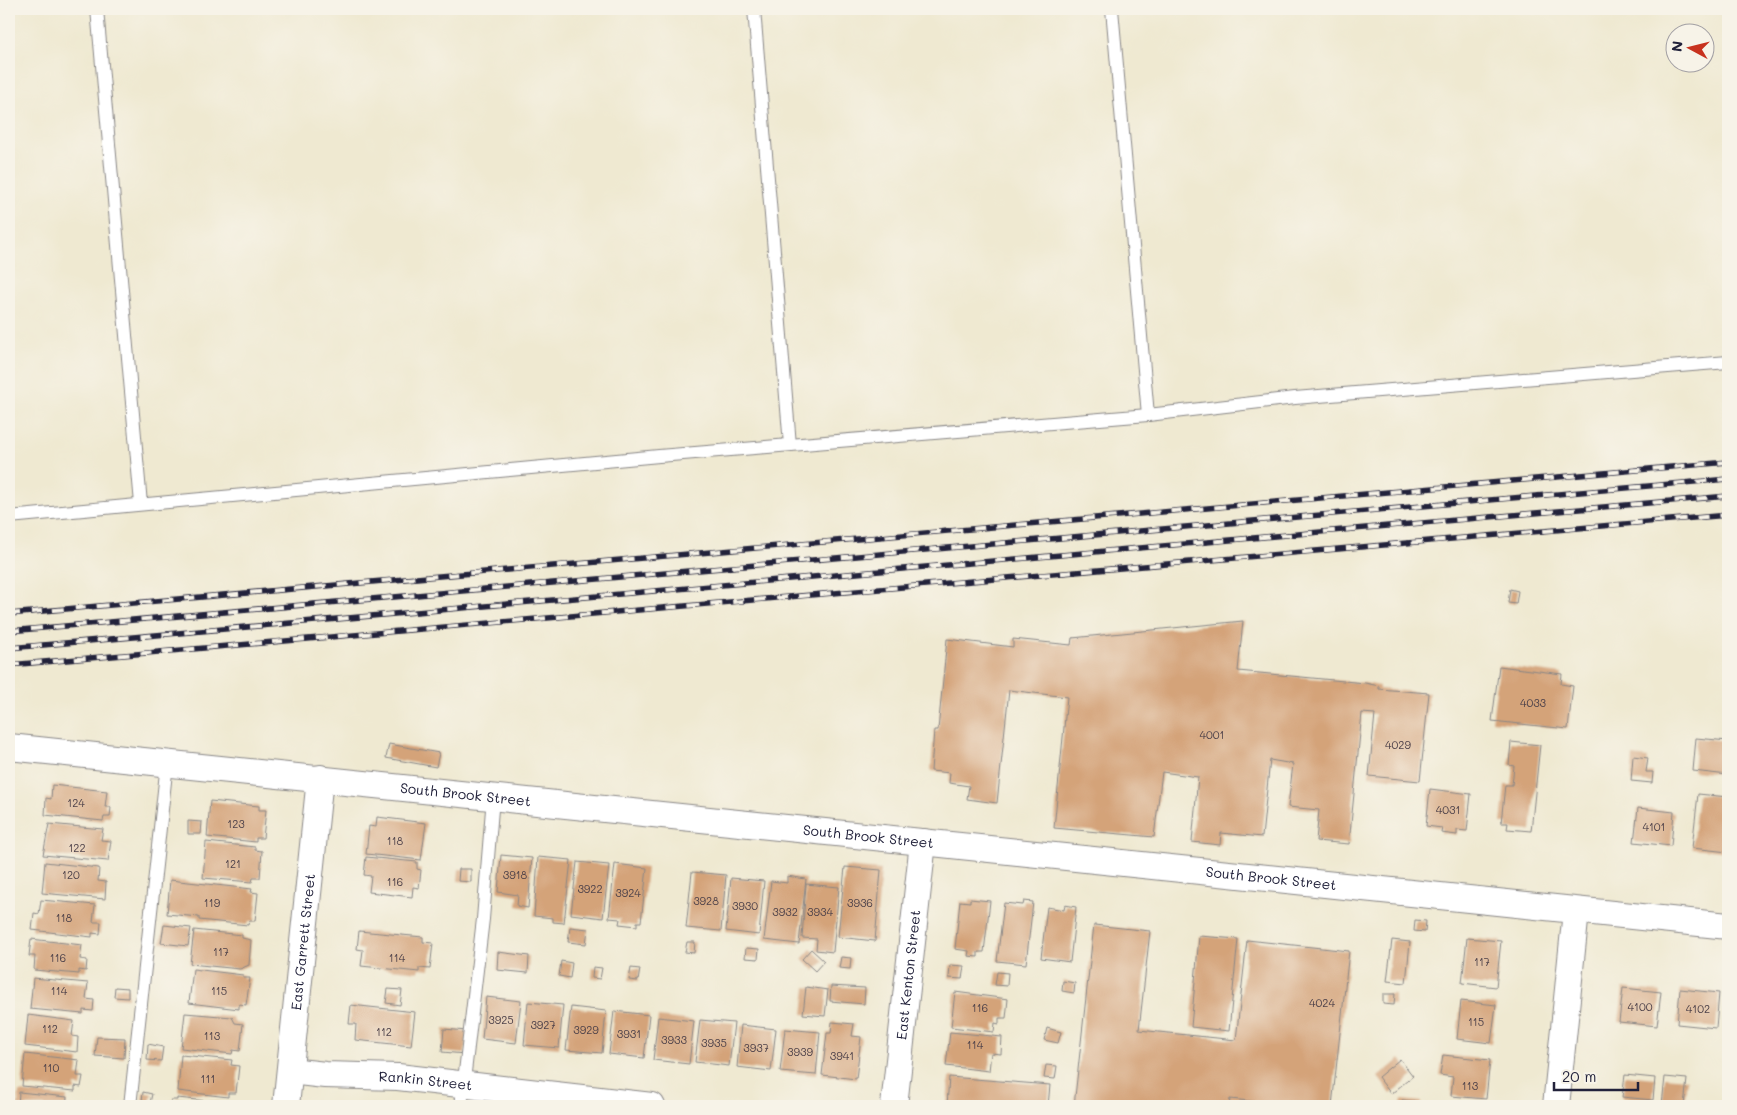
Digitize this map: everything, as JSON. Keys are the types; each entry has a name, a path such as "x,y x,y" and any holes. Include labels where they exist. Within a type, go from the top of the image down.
{"street":[{"name":"South Brook Street","path":"9,748 320,778 1728,926"},
{"name":"East Garrett Street","path":"286,1106 320,778"},
{"name":"East Kenton Street","path":"894,1106 923,842"},
{"path":"1556,1106 1576,911"},
{"name":"Rankin Street","path":"290,1071 325,1075 398,1077 462,1095 652,1106"}],"lane":[{"path":"97,9 141,504"},
{"path":"754,9 790,445"},
{"path":"1112,9 1148,415"},
{"path":"9,517 790,445 1148,415 1295,398 1728,362"},
{"path":"130,1106 167,763"},
{"path":"462,1095 482,919 493,797"}],"building":[{"path":"1510,589 1518,591 1516,604 1508,603"},
{"path":"1243,621 1238,671 1365,683 1379,686 1379,689 1429,693 1420,781 1369,776 1375,714 1362,713 1349,844 1316,841 1319,810 1288,807 1293,764 1270,760 1262,837 1221,833 1220,845 1192,842 1198,777 1162,772 1154,837 1054,828 1067,697 1009,690 997,803 967,799 969,786 949,783 950,773 931,771 934,730 938,730 947,639 1013,647 1013,639 1071,645 1072,638"},
{"path":"1499,666 1562,674 1561,684 1573,686 1568,729 1492,721"},
{"path":"1696,738 1728,741 1728,775 1693,771"},
{"path":"1511,742 1540,745 1531,831 1507,829 1508,823 1501,823 1505,785 1512,785 1514,766 1509,765"},
{"path":"389,744 439,753 436,767 386,758"},
{"path":"1633,756 1648,758 1646,772 1653,772 1652,783 1631,781"},
{"path":"52,785 107,791 105,807 111,807 110,817 104,817 103,821 45,815 46,798 51,799"},
{"path":"1430,789 1471,794 1467,831 1457,830 1457,835 1441,833 1442,828 1426,826"},
{"path":"1698,794 1728,797 1728,852 1692,848"},
{"path":"210,801 259,806 259,810 266,810 263,838 256,838 256,842 207,837"},
{"path":"1638,808 1674,812 1671,846 1634,842"},
{"path":"377,817 426,823 421,860 366,854 369,826 376,827"},
{"path":"188,821 202,822 201,834 188,834"},
{"path":"49,824 103,829 101,840 111,841 108,861 43,855"},
{"path":"206,842 255,847 255,850 262,851 260,878 253,878 252,882 203,878"},
{"path":"501,855 532,858 528,908 517,906 518,895 498,892"},
{"path":"366,857 417,862 417,869 421,870 419,888 413,887 412,897 369,892 371,876 364,875"},
{"path":"538,857 571,860 564,923 553,922 553,918 534,916"},
{"path":"45,862 99,868 98,881 106,882 105,899 42,893"},
{"path":"577,862 609,865 603,918 571,914"},
{"path":"615,864 647,868 641,922 637,922 637,926 619,924 620,919 609,918"},
{"path":"845,867 881,870 875,941 838,937"},
{"path":"459,869 471,869 471,882 458,881"},
{"path":"692,872 726,875 721,931 686,928"},
{"path":"787,876 806,879 799,944 764,940 771,881 787,883"},
{"path":"731,878 764,881 759,935 726,931"},
{"path":"170,880 252,889 251,892 258,893 255,921 249,921 248,925 199,920 199,917 167,914"},
{"path":"806,884 839,887 833,952 816,950 817,939 802,938"},
{"path":"970,899 990,901 984,952 978,952 978,957 968,956 969,951 955,949 960,901 970,902"},
{"path":"41,900 95,905 93,922 101,922 100,934 92,933 92,937 32,930 34,913 39,914"},
{"path":"1024,901 1033,902 1026,964 997,961 1004,903 1023,905"},
{"path":"1065,905 1076,907 1070,962 1041,958 1047,907 1064,910"},
{"path":"1415,920 1426,921 1425,932 1414,931"},
{"path":"164,925 191,928 188,946 161,943"},
{"path":"1094,925 1150,931 1139,1030 1236,1040 1247,940 1349,951 1332,1106 1297,1106 1230,1099 1229,1106 1074,1106"},
{"path":"570,927 588,929 586,944 568,942"},
{"path":"194,930 242,935 242,938 251,940 249,965 240,969 190,964"},
{"path":"359,931 423,937 423,942 433,943 430,969 419,968 419,972 361,966 363,950 357,949"},
{"path":"1199,936 1238,939 1229,1031 1191,1027"},
{"path":"1467,938 1501,941 1496,987 1462,983"},
{"path":"31,939 82,945 80,959 87,960 86,971 79,970 79,974 34,970 35,956 29,956"},
{"path":"1392,940 1410,942 1406,983 1387,981"},
{"path":"687,942 695,942 694,953 685,952"},
{"path":"746,948 759,949 758,959 745,958"},
{"path":"811,949 824,961 815,971 802,959"},
{"path":"498,952 529,956 528,973 497,970"},
{"path":"841,957 851,958 850,969 839,968"},
{"path":"561,961 572,963 570,978 559,976"},
{"path":"950,965 964,966 962,979 949,978"},
{"path":"593,967 602,968 600,979 592,978"},
{"path":"631,968 640,969 638,981 629,980"},
{"path":"193,969 243,975 243,978 250,978 246,1005 239,1004 239,1009 189,1003"},
{"path":"997,972 1008,973 1007,986 995,985"},
{"path":"33,978 88,983 86,999 94,1000 93,1011 83,1010 83,1014 30,1009"},
{"path":"1063,981 1075,983 1074,993 1062,991"},
{"path":"831,986 865,988 864,1004 830,1001"},
{"path":"115,987 128,988 128,998 114,997"},
{"path":"806,987 828,990 825,1016 803,1014"},
{"path":"1623,988 1661,992 1657,1026 1619,1022"},
{"path":"388,989 402,990 400,1005 386,1003"},
{"path":"1680,989 1719,993 1716,1028 1677,1024"},
{"path":"955,992 1008,999 1006,1018 999,1018 999,1024 995,1023 994,1032 951,1027"},
{"path":"1383,994 1395,994 1394,1005 1383,1004"},
{"path":"486,997 521,1001 516,1043 482,1039"},
{"path":"1461,1001 1496,1005 1491,1043 1457,1039"},
{"path":"528,1002 563,1005 559,1048 524,1045"},
{"path":"351,1005 415,1012 411,1046 355,1040 356,1024 349,1024"},
{"path":"571,1007 606,1011 602,1053 566,1050"},
{"path":"614,1011 649,1015 644,1058 609,1054"},
{"path":"185,1013 232,1017 235,1023 243,1024 240,1051 233,1050 232,1054 181,1048"},
{"path":"28,1015 74,1021 72,1036 78,1037 77,1052 25,1046"},
{"path":"658,1017 694,1021 689,1064 653,1060"},
{"path":"700,1020 734,1023 729,1066 695,1062"},
{"path":"832,1022 854,1024 852,1036 861,1037 856,1079 822,1075 827,1033 831,1033"},
{"path":"741,1025 776,1029 771,1071 737,1067"},
{"path":"1047,1028 1061,1032 1058,1043 1044,1040"},
{"path":"444,1029 467,1031 465,1054 442,1052"},
{"path":"785,1029 820,1032 816,1075 780,1072"},
{"path":"950,1032 1002,1037 1001,1054 991,1053 989,1071 946,1066"},
{"path":"97,1037 125,1038 124,1058 95,1056"},
{"path":"148,1044 163,1047 161,1061 147,1060"},
{"path":"25,1054 79,1060 77,1076 83,1076 81,1087 75,1086 75,1091 22,1086"},
{"path":"181,1055 232,1060 231,1065 239,1066 236,1093 228,1093 228,1097 178,1091"},
{"path":"1443,1055 1490,1060 1486,1099 1451,1096 1453,1077 1440,1075"},
{"path":"1400,1059 1413,1076 1391,1094 1378,1077"},
{"path":"1046,1065 1057,1066 1055,1079 1044,1078"},
{"path":"1625,1075 1655,1078 1653,1100 1622,1097"},
{"path":"949,1077 1050,1085 1048,1106 947,1106"},
{"path":"1665,1077 1687,1079 1684,1106 1662,1105"},
{"path":"19,1092 67,1097 66,1106 18,1106"},
{"path":"143,1092 152,1094 150,1103 142,1101"},
{"path":"177,1098 227,1103 227,1106 170,1106 171,1100 177,1100"},
{"path":"1402,1100 1422,1102 1421,1106 1401,1106"}],"railway":[{"path":"9,614 1728,462"},
{"path":"9,631 1728,479"},
{"path":"9,648 1728,496"},
{"path":"9,665 1728,515"}]}
